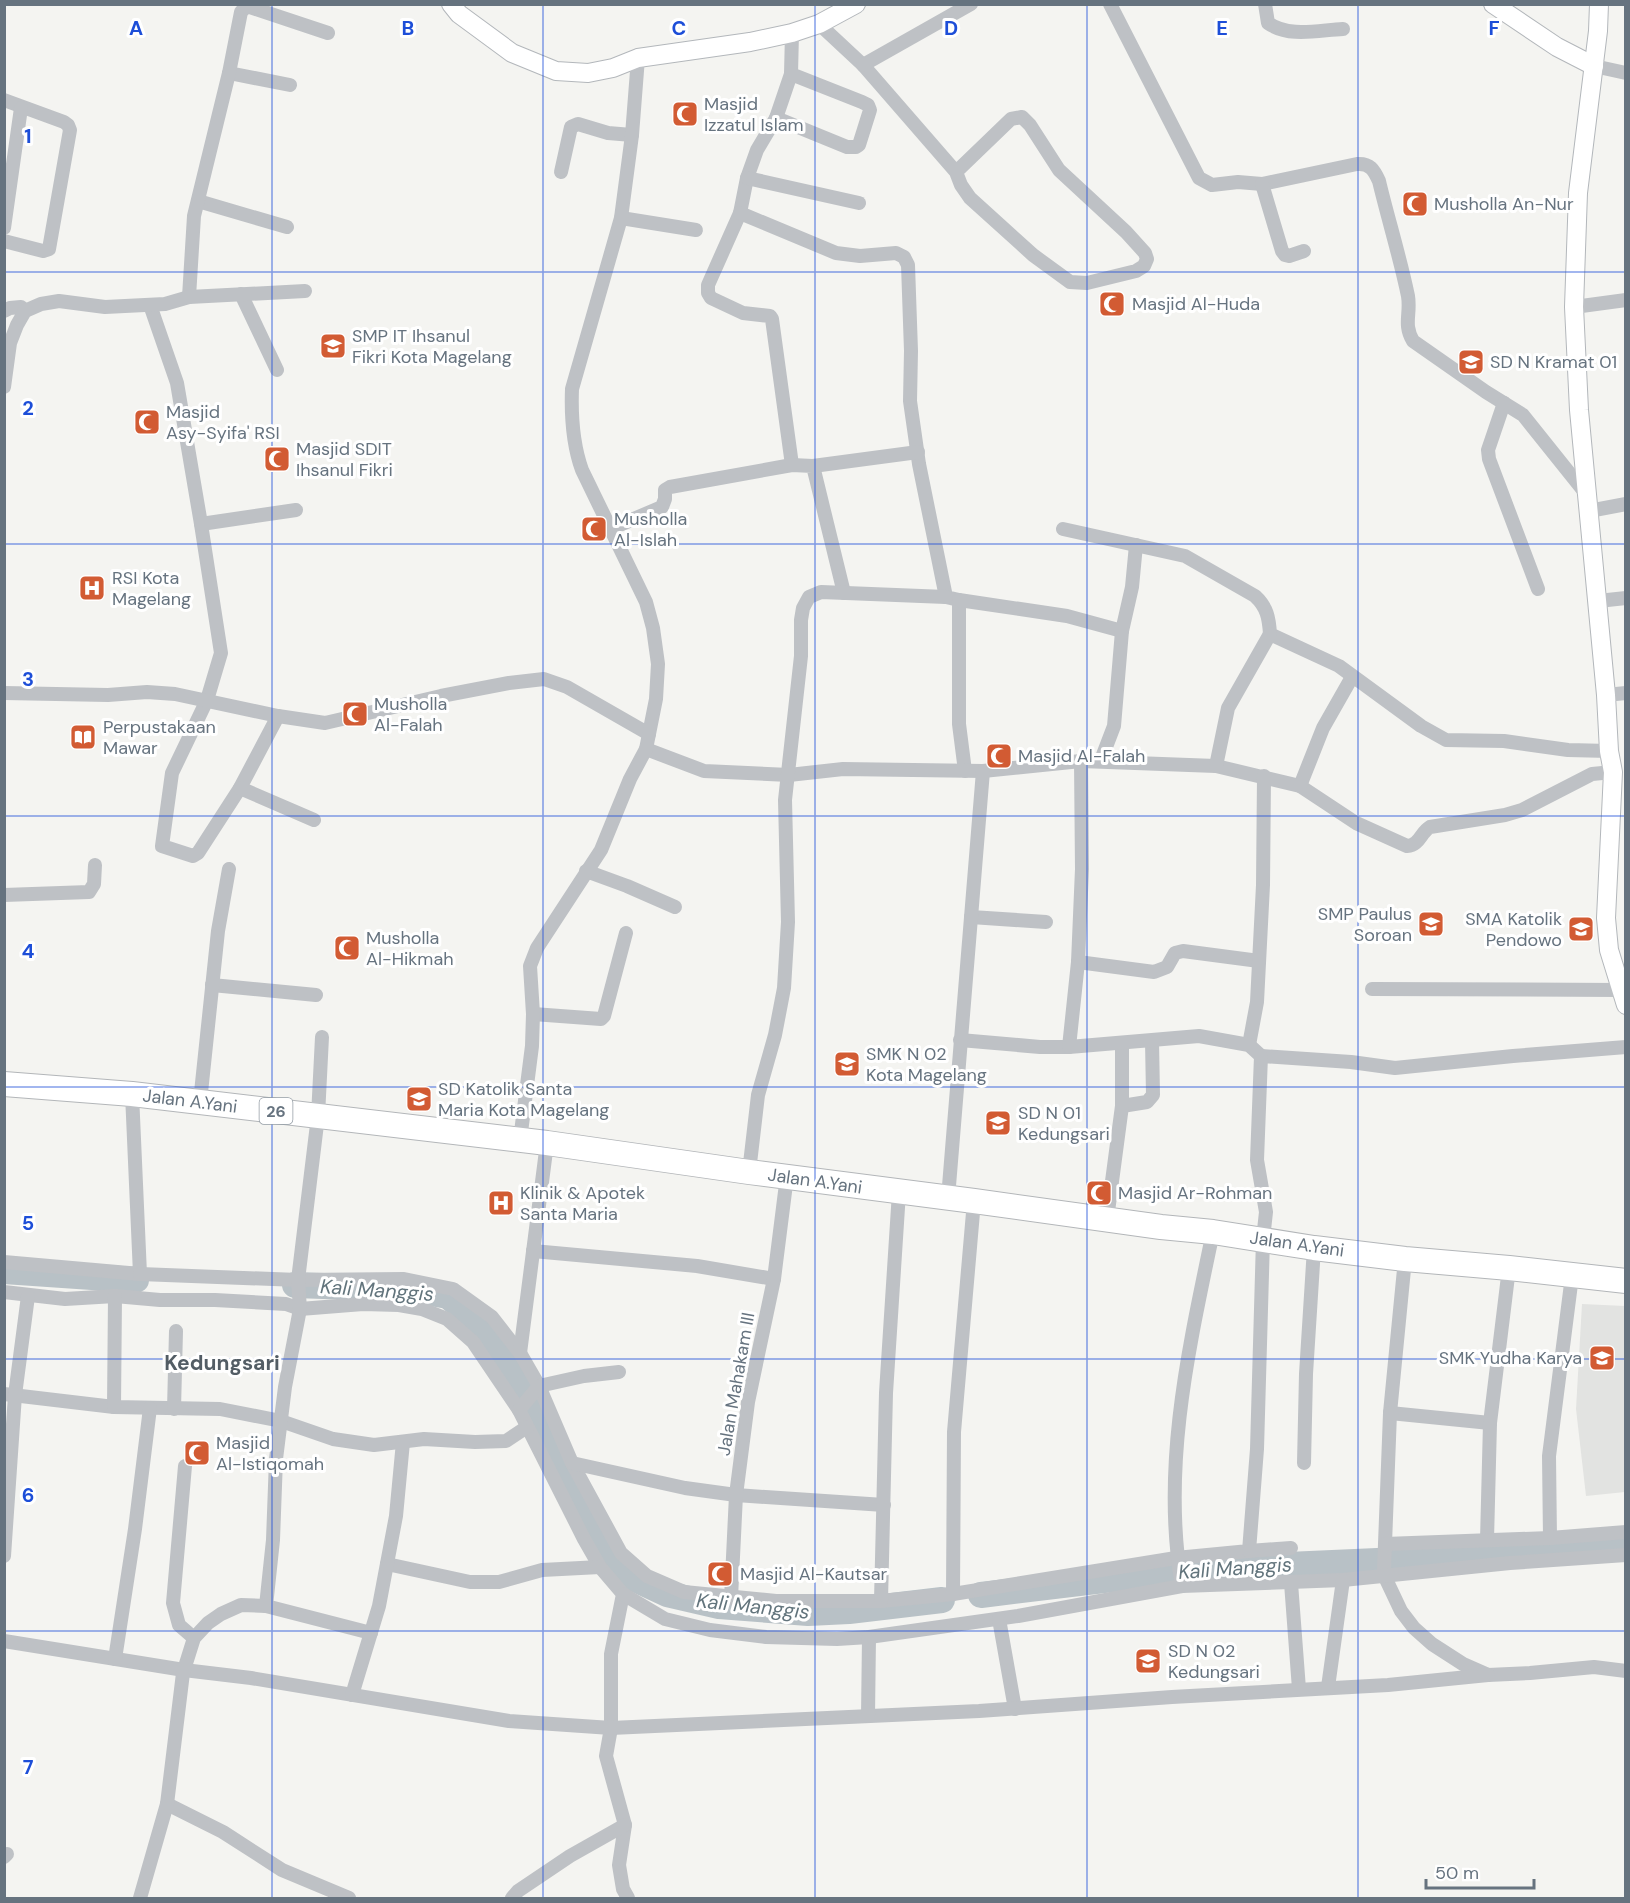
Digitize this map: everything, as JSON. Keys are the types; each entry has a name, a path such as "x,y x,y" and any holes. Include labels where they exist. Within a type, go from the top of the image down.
{"highway":[{"name":"Jalan A.Yani","path":"4,1084 132,1094 547,1143 749,1172 1213,1232 1314,1248 1626,1281"}],"street":[{"path":"451,4 459,14 512,53 556,71 588,74 613,68 638,58 750,42 792,33 819,24 856,4"},
{"path":"862,65 971,4"},
{"path":"1110,4 1199,178 1212,185 1238,182 1262,184 1357,164 1371,167 1379,181 1408,298 1407,331 1413,341 1523,415 1588,503"},
{"path":"1265,4 1268,23 1275,28 1296,32 1343,29"},
{"path":"1493,4 1557,47 1594,66 1626,73"},
{"path":"1372,989 1623,998 1609,950 1606,918 1613,772 1579,410 1574,307 1578,194 1594,66 1599,4"},
{"path":"189,297 194,216 229,73 241,12 250,7 328,33"},
{"path":"819,24 862,65 956,172 970,198 1033,255 1070,282 1087,283 1136,271 1144,266 1147,259 1145,253 1126,232 1059,170 1030,125 1022,117 1011,119 956,172"},
{"path":"792,33 791,74 776,118 757,150 747,178 740,213 708,285 711,298 743,313 770,316 772,319 792,465"},
{"path":"520,1140 531,1055 533,1014 530,966 537,948 601,850 630,779 646,749 656,699 658,664 653,628 646,602 590,488 577,456 572,401 572,389 621,218 632,135 638,58"},
{"path":"229,73 290,85"},
{"path":"776,118 847,147 859,145 870,110 868,105 791,74"},
{"path":"4,100 64,122 70,130 49,249 43,251 4,241"},
{"path":"4,228 21,108"},
{"path":"561,172 571,127 574,124 608,133 632,135"},
{"path":"747,178 859,203"},
{"path":"1262,184 1284,255 1304,251"},
{"path":"198,201 287,227"},
{"path":"740,213 836,253 860,256 896,254 904,257 908,265 910,401 918,453 952,599 959,724 965,771"},
{"path":"621,218 696,230"},
{"path":"4,387 10,343 17,325 25,311 41,304 58,302 105,307 150,305 165,304 189,297 305,291"},
{"path":"241,294 277,370"},
{"path":"1574,307 1626,300"},
{"path":"150,305 177,383 221,653 207,700 172,773 162,846 195,856 240,788 278,717"},
{"path":"4,311 21,307 25,311"},
{"path":"1504,403 1488,450 1489,459 1538,589"},
{"path":"610,530 662,507 665,490 670,487 792,465 813,466 918,453"},
{"path":"813,466 844,593"},
{"path":"1588,503 1626,504"},
{"path":"201,524 296,510"},
{"path":"1063,529 1185,556 1255,596 1263,603 1269,616 1270,634 1228,708 1216,766"},
{"path":"1101,760 1114,726 1122,632 1132,587 1136,545"},
{"path":"749,1172 758,1095 775,1035 784,988 788,922 785,800 801,656 801,620 803,608 809,597 821,592 952,599 1067,616 1122,632"},
{"path":"1598,601 1626,598"},
{"path":"1270,634 1339,666 1421,726 1446,740 1504,741 1568,750 1610,751"},
{"path":"1300,786 1323,728 1352,677"},
{"path":"4,693 108,695 147,692 175,694 278,717 325,723 441,696 544,679 567,687 649,734"},
{"path":"1606,695 1626,693"},
{"path":"646,749 704,771 789,775 843,769 983,771 1081,760 1216,766 1300,786 1356,823 1407,846 1413,846 1418,842 1425,830 1430,827 1514,812 1593,774 1613,772"},
{"path":"1069,1047 1078,963 1082,869 1081,760"},
{"path":"948,1198 983,771"},
{"path":"1248,1045 1257,1002 1263,885 1264,776"},
{"path":"240,788 314,820"},
{"path":"4,895 89,892 94,884 94,865"},
{"path":"200,1102 218,931 229,869"},
{"path":"586,871 675,907"},
{"path":"970,917 1046,922"},
{"path":"533,1014 601,1019 604,1016 626,933"},
{"path":"1078,963 1154,972 1167,967 1175,953 1183,951 1259,961"},
{"path":"212,985 316,995"},
{"path":"960,1040 1040,1047 1069,1047 1199,1036 1248,1045 1261,1056 1351,1062 1395,1068 1626,1047"},
{"path":"266,1606 273,1540 276,1459 299,1304 298,1281 318,1116 322,1037"},
{"path":"1122,1106 1147,1102 1153,1095 1152,1041"},
{"path":"1107,1219 1122,1106 1122,1043"},
{"path":"1249,1551 1257,1449 1263,1239 1266,1212 1257,1160 1261,1056"},
{"path":"132,1094 140,1274"},
{"path":"520,1353 547,1143"},
{"name":"Jalan Mahakam III","path":"731,1598 736,1495 748,1402 774,1279 787,1176"},
{"path":"880,1601 886,1393 899,1192"},
{"path":"953,1594 954,1432 974,1201"},
{"path":"1181,1586 1176,1558 1174,1466 1190,1341 1213,1232"},
{"path":"1304,1463 1306,1374 1314,1248"},
{"path":"533,1251 697,1266 774,1279"},
{"path":"1405,1259 1390,1413 1384,1572 1401,1611 1414,1628 1432,1644 1463,1664 1488,1675"},
{"path":"4,1262 140,1274 298,1281 404,1279 453,1289 492,1317 520,1353 538,1386 572,1463 621,1553 647,1576 684,1592 776,1601 880,1601 953,1594 1176,1558 1291,1548"},
{"path":"1487,1540 1490,1423 1509,1268"},
{"path":"1550,1538 1549,1456 1572,1276"},
{"path":"4,1292 65,1299 115,1296 160,1300 286,1304 399,1305 422,1309 447,1319 473,1342 520,1408 527,1427 600,1567 623,1594 665,1619 710,1630 766,1637 837,1639 869,1637 999,1619 1181,1586 1343,1580 1384,1572 1626,1555"},
{"path":"4,1556 10,1394 28,1296"},
{"path":"114,1407 115,1296"},
{"path":"174,1409 176,1331"},
{"path":"520,1408 538,1386 584,1376 619,1372"},
{"path":"10,1394 114,1407 220,1409 281,1421 333,1439 374,1445 424,1439 506,1441 527,1427"},
{"path":"115,1659 135,1529 150,1408"},
{"path":"1390,1413 1490,1423"},
{"path":"352,1695 379,1606 396,1516 403,1442"},
{"path":"572,1463 685,1488 736,1495 884,1505"},
{"path":"185,1466 173,1603 179,1625 194,1638"},
{"path":"1385,1546 1626,1532"},
{"path":"387,1564 470,1582 499,1582 542,1570 600,1567"},
{"path":"1328,1687 1343,1580"},
{"path":"1291,1583 1299,1689"},
{"path":"623,1594 611,1654 611,1728 606,1756 625,1825 619,1865 623,1890 628,1899"},
{"path":"140,1899 167,1804 184,1670 194,1638 208,1623 241,1605 266,1606 371,1633"},
{"path":"999,1619 1015,1709"},
{"path":"868,1716 869,1637"},
{"path":"4,1641 184,1670 251,1678 510,1721 611,1728 1015,1709 1328,1687 1388,1685 1594,1667 1626,1671"},
{"path":"167,1804 224,1832 282,1870 349,1899"},
{"path":"512,1899 518,1891 570,1856 625,1825"}],"shaded area":[{"name":"SMK Yudha Karya","path":"1582,1304 1625,1306 1625,1492 1586,1496 1576,1409"}],"waterway":[{"name":"Kali Manggis","path":"4,1271 136,1280"},
{"name":"Kali Manggis","path":"295,1285 408,1289 448,1296 474,1318 501,1351 566,1487 613,1569 667,1594 719,1606 808,1613 849,1611 942,1600"},
{"name":"Kali Manggis","path":"981,1595 1196,1569 1467,1557 1626,1547"}],"place":[{"name":"Masjid Izzatul Islam","path":"685,114"},
{"name":"Musholla An-Nur","path":"1415,204"},
{"name":"Masjid Al-Huda","path":"1112,304"},
{"name":"SMP IT Ihsanul Fikri Kota Magelang","path":"333,346"},
{"name":"SD N Kramat 01","path":"1471,362"},
{"name":"Masjid Asy-Syifa' RSI","path":"147,422"},
{"name":"Masjid SDIT Ihsanul Fikri","path":"277,459"},
{"name":"Musholla Al-Islah","path":"594,529"},
{"name":"RSI Kota Magelang","path":"92,588"},
{"name":"Musholla Al-Falah","path":"355,714"},
{"name":"Perpustakaan Mawar","path":"83,737"},
{"name":"Masjid Al-Falah","path":"999,756"},
{"name":"SMP Paulus Soroan","path":"1431,924"},
{"name":"SMA Katolik Pendowo","path":"1581,929"},
{"name":"Musholla Al-Hikmah","path":"347,948"},
{"name":"SMK N 02 Kota Magelang","path":"847,1064"},
{"name":"SD Katolik Santa Maria Kota Magelang","path":"419,1099"},
{"name":"SD N 01 Kedungsari","path":"998,1123"},
{"name":"Masjid Ar-Rohman","path":"1099,1193"},
{"name":"Klinik & Apotek Santa Maria","path":"501,1203"},
{"name":"SMK Yudha Karya","path":"1602,1358"},
{"name":"Masjid Al-Istiqomah","path":"197,1453"},
{"name":"Masjid Al-Kautsar","path":"720,1574"},
{"name":"SD N 02 Kedungsari","path":"1148,1661"}],"district":[{"name":"Kedungsari","path":"222,1363"}]}
